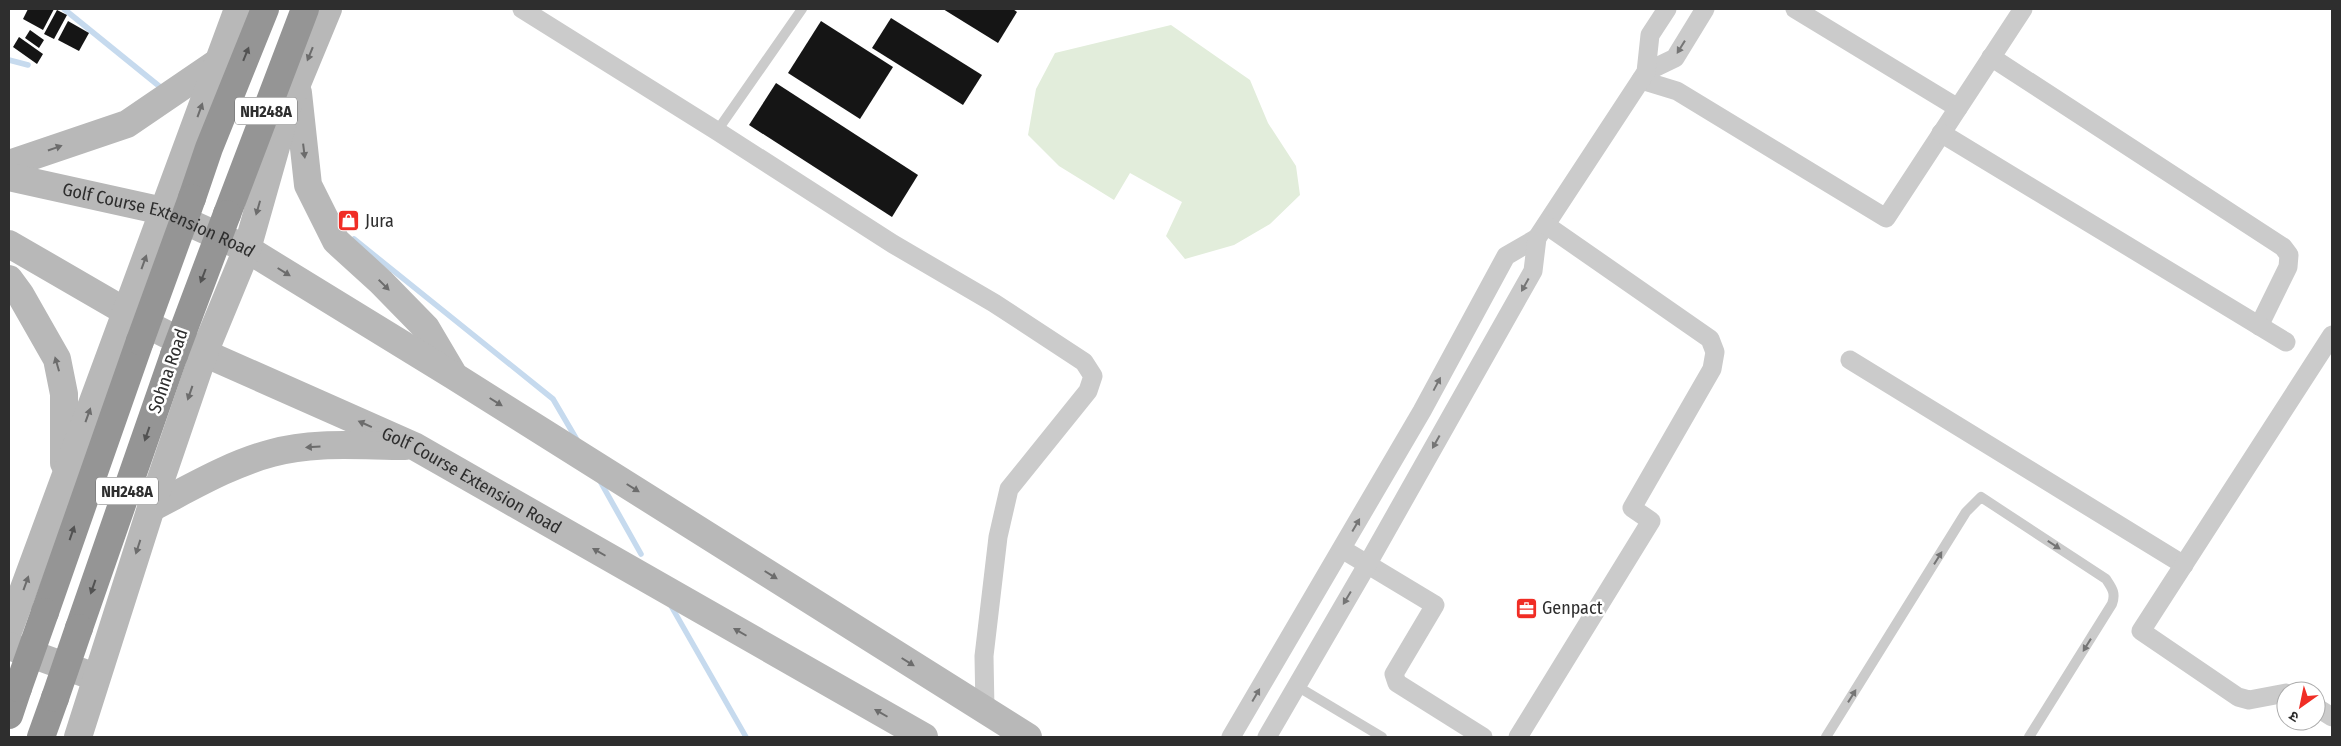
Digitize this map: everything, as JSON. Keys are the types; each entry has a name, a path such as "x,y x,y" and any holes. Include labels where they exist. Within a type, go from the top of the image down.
{"highway":[{"name":"Sohna Road","path":"9,715 209,148 265,9"},
{"name":"Sohna Road","path":"41,737 174,355 305,9"}],"main road":[{"path":"9,629 238,9"},
{"path":"78,737 151,508 204,353 247,249 287,108 328,9"},
{"path":"9,164 127,124 218,62"},
{"path":"297,85 308,184 336,241 382,282 426,328 454,376"},
{"name":"Golf Course Extension Road","path":"9,177 164,211 247,249 454,376 1028,737"},
{"name":"Golf Course Extension Road","path":"9,244 126,313 204,353 414,446 924,737"},
{"path":"9,279 20,294 57,358 64,394 64,482"},
{"path":"151,508 241,463 272,452 311,446 414,446"},
{"path":"9,646 97,678"}],"street":[{"path":"522,9 893,244 994,303 1084,362 1094,376 1088,391 1009,489 998,537 985,647 985,710"},
{"path":"1267,737 1295,685 1367,565 1533,271 1541,232 1644,76 1650,35 1667,9"},
{"path":"1644,76 1674,58 1705,9"},
{"path":"1795,9 1958,108"},
{"path":"1644,76 1684,94 1886,218 2023,9"},
{"path":"1991,57 2283,247 2289,255 2288,267 2259,326"},
{"path":"1942,133 2286,342"},
{"path":"1231,737 1422,411 1506,256 1541,232"},
{"path":"1518,737 1651,521 1632,508 1712,369 1715,352 1710,339 1541,232"},
{"path":"2276,695 2249,700 2238,697 2141,631 2332,335"},
{"path":"1850,360 2184,565"},
{"path":"1342,549 1435,605 1394,674 1397,683 1484,737"},
{"path":"1308,606 1334,621"}],"lane":[{"path":"717,131 802,9"},
{"path":"1826,737 1966,512 1981,497 2106,579 2113,588 2114,597 2112,604 2029,737"},
{"path":"1295,685 1382,737"}],"green space":[{"path":"1171,25 1250,80 1268,123 1296,166 1300,195 1270,224 1234,245 1185,259 1166,236 1182,202 1130,173 1114,200 1059,166 1028,135 1036,89 1055,53"}],"building":[{"path":"28,9 54,9 43,30 23,19"},
{"path":"943,9 1013,9 1017,12 998,43"},
{"path":"57,10 67,15 54,39 44,34"},
{"path":"891,18 982,75 963,105 872,48"},
{"path":"68,21 89,33 79,51 58,40"},
{"path":"821,21 893,67 860,119 788,73"},
{"path":"30,30 44,40 39,48 25,38"},
{"path":"19,37 43,54 37,64 13,47"},
{"path":"776,83 918,175 892,217 749,125"}],"waterway":[{"path":"64,9 159,86"},
{"path":"9,60 28,65"},
{"path":"354,239 553,399 577,440"},
{"path":"600,481 641,554"},
{"path":"670,604 746,737"}],"place":[{"name":"Jura","path":"349,221"},
{"name":"Genpact","path":"1526,608"}]}
